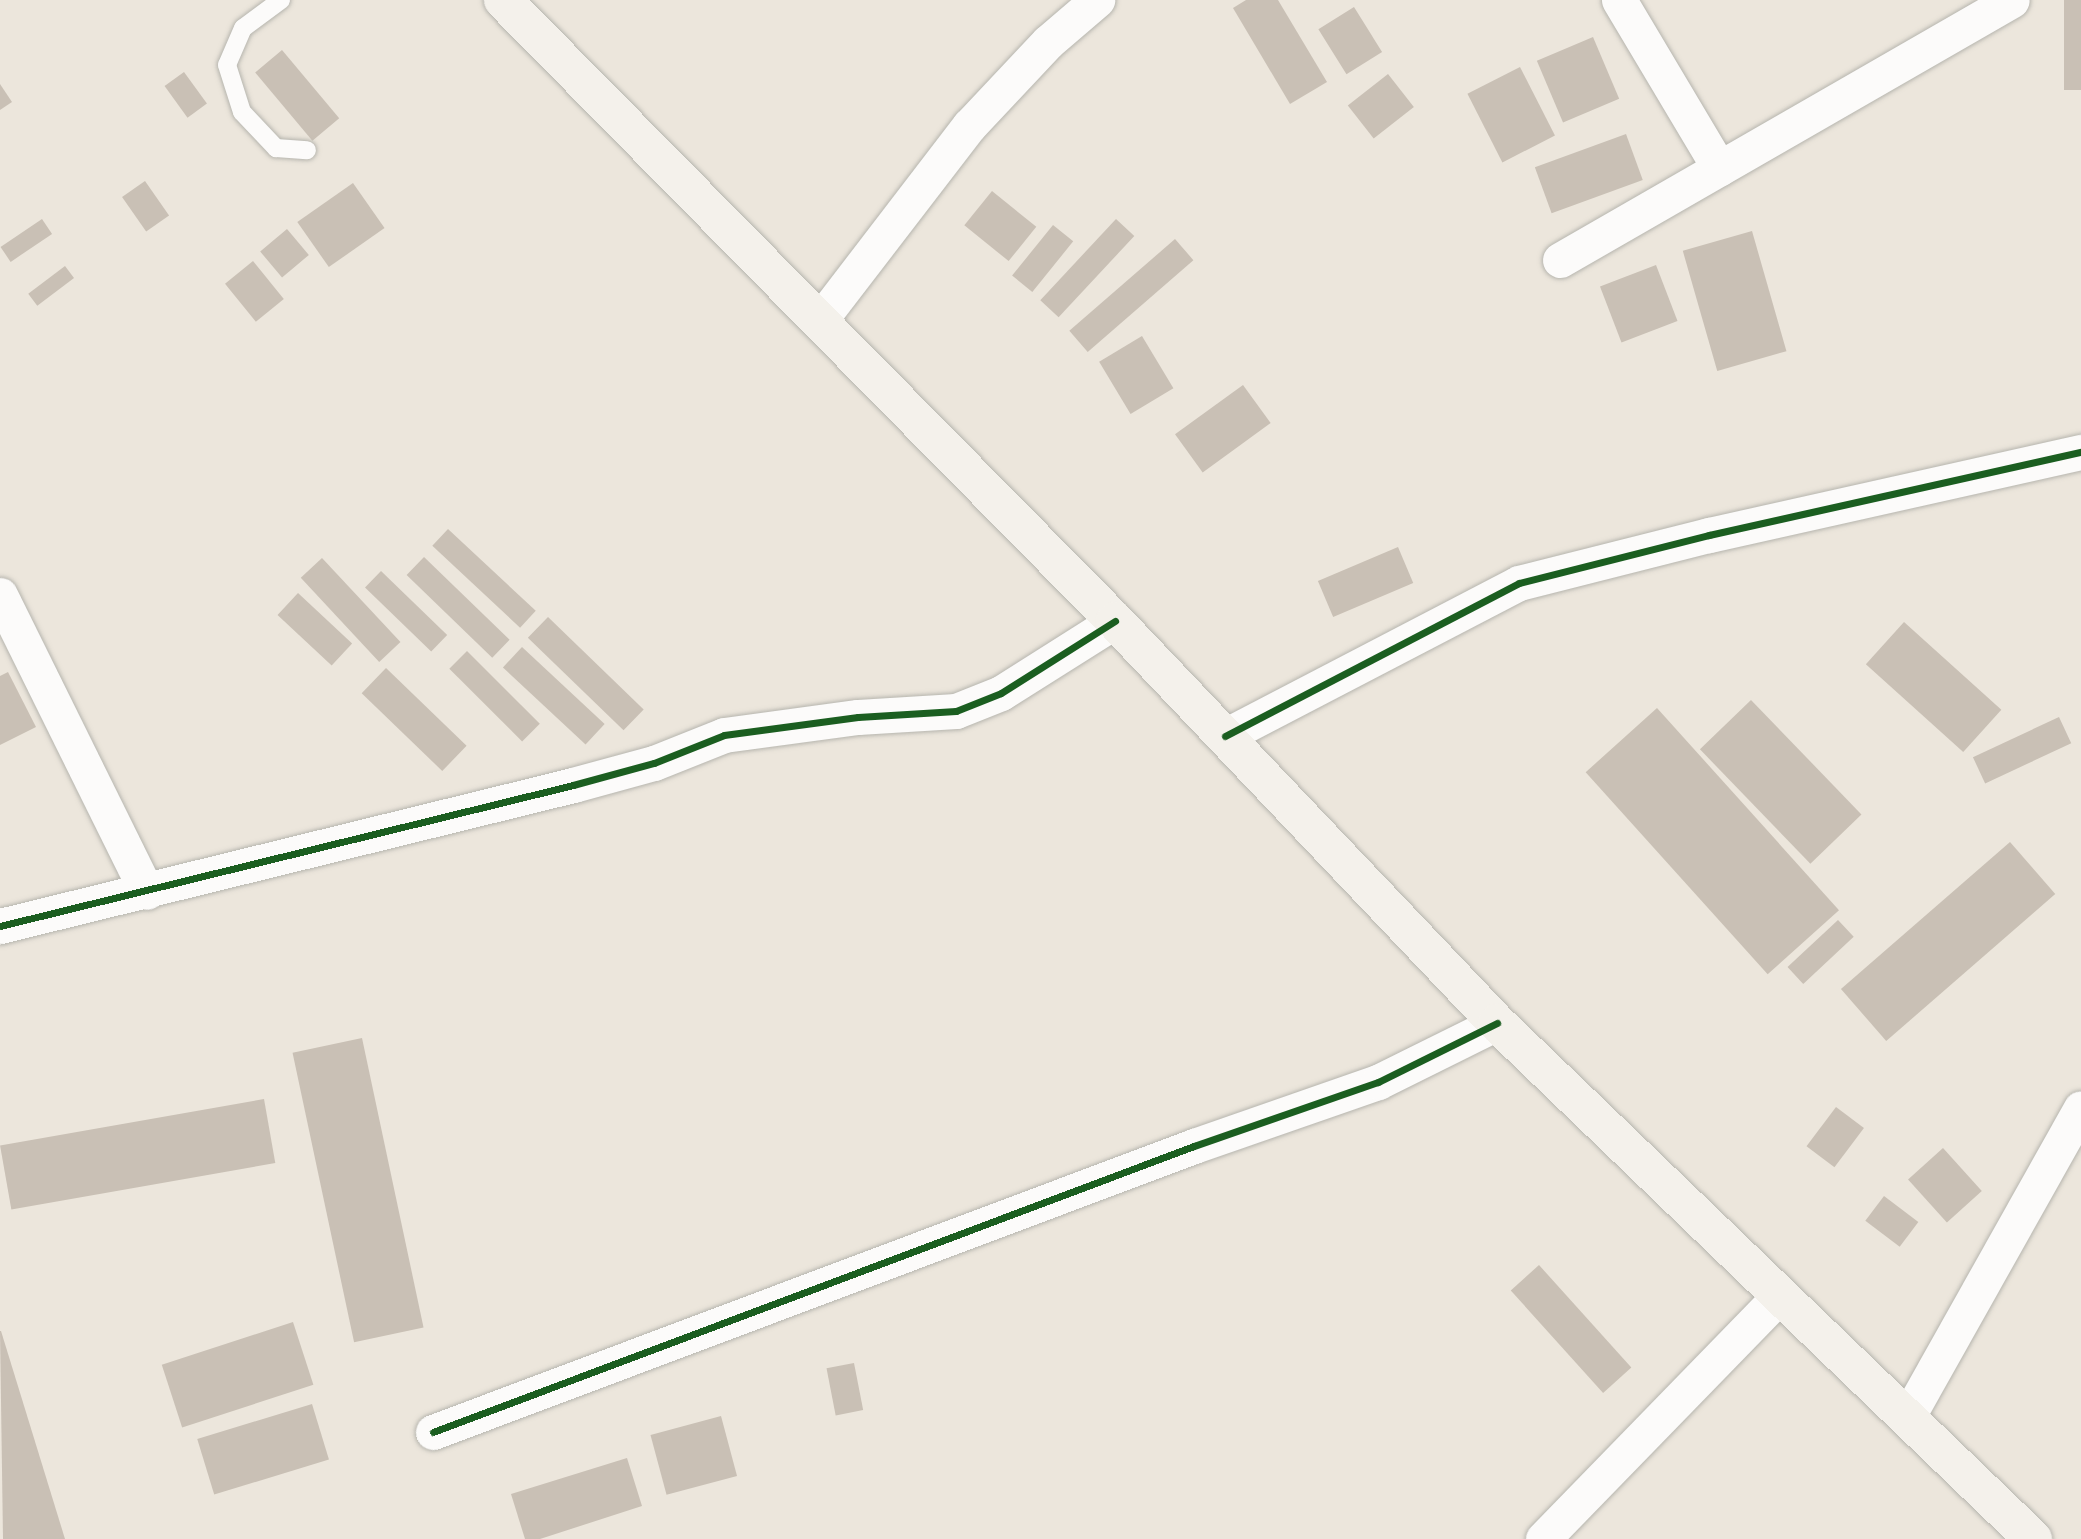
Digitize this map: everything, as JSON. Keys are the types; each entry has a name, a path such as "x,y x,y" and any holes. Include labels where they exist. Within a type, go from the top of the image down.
{"main road":[{"path":"503,0 1115,621 1497,1023 2033,1539"}],"street":[{"path":"820,320 969,126 1048,42 1097,0"},
{"path":"1619,0 1719,168"},
{"path":"1560,260 2012,0"},
{"path":"1225,736 1519,583 1709,535 2081,453"},
{"path":"0,595 147,892"},
{"path":"0,926 147,892 573,785 654,762 724,735 844,719 956,711 1002,693 1115,621"},
{"path":"433,1432 1194,1146 1378,1082 1497,1023"},
{"path":"1907,1418 2081,1108"},
{"path":"1542,1539 1780,1295"}],"lane":[{"path":"281,0 243,28 227,65 242,112 276,148 307,150"}],"building":[{"path":"1246,0 1278,0 1327,82 1290,104 1233,8"},
{"path":"2064,0 2081,0 2081,90 2064,90"},
{"path":"1354,7 1382,52 1346,74 1318,29"},
{"path":"1593,37 1619,99 1563,123 1537,61"},
{"path":"282,50 339,118 312,141 255,72"},
{"path":"1520,67 1555,136 1502,162 1467,94"},
{"path":"184,72 207,104 188,118 165,86"},
{"path":"1388,74 1414,107 1374,138 1348,105"},
{"path":"0,84 12,102 0,110"},
{"path":"1626,134 1643,180 1552,213 1535,167"},
{"path":"145,181 169,215 146,231 122,197"},
{"path":"353,183 385,228 329,267 297,222"},
{"path":"992,191 1036,227 1009,261 964,225"},
{"path":"42,219 52,234 11,262 1,247"},
{"path":"1116,219 1134,236 1059,317 1040,300"},
{"path":"1053,225 1073,241 1032,292 1012,276"},
{"path":"287,229 309,255 282,278 260,251"},
{"path":"1752,231 1786,351 1717,371 1683,251"},
{"path":"1175,239 1193,260 1088,352 1069,331"},
{"path":"253,261 284,299 256,322 225,284"},
{"path":"1656,265 1678,321 1621,343 1600,287"},
{"path":"65,266 74,278 37,306 28,294"},
{"path":"1142,336 1173,388 1131,414 1099,362"},
{"path":"1243,385 1271,423 1203,472 1175,434"},
{"path":"448,529 536,611 520,628 432,546"},
{"path":"1398,547 1413,583 1333,617 1318,581"},
{"path":"424,557 510,640 492,658 407,575"},
{"path":"322,558 400,642 379,662 301,578"},
{"path":"381,571 447,635 431,651 365,588"},
{"path":"298,593 352,643 332,665 278,615"},
{"path":"548,617 644,709 624,730 528,638"},
{"path":"1904,622 2001,710 1963,752 1866,664"},
{"path":"522,647 605,724 586,745 503,667"},
{"path":"467,651 540,724 522,742 449,669"},
{"path":"386,668 467,746 442,771 362,693"},
{"path":"8,672 36,727 0,745 0,676"},
{"path":"1751,700 1861,814 1810,864 1700,749"},
{"path":"1657,708 1839,910 1768,974 1586,772"},
{"path":"2059,717 2071,743 1985,783 1973,757"},
{"path":"2010,842 2055,894 1886,1041 1841,989"},
{"path":"1838,920 1854,937 1803,984 1788,967"},
{"path":"362,1038 424,1328 354,1342 293,1053"},
{"path":"264,1099 275,1163 11,1210 0,1146"},
{"path":"1836,1107 1864,1128 1834,1167 1807,1146"},
{"path":"1943,1148 1982,1191 1947,1223 1908,1179"},
{"path":"1884,1196 1918,1222 1900,1247 1865,1221"},
{"path":"1539,1265 1631,1368 1603,1393 1511,1290"},
{"path":"293,1322 313,1385 182,1427 162,1365"},
{"path":"1,1331 65,1539 3,1539"},
{"path":"854,1363 863,1410 836,1415 827,1368"},
{"path":"312,1404 329,1459 214,1495 197,1439"},
{"path":"721,1416 737,1476 667,1495 650,1435"},
{"path":"627,1458 642,1506 540,1539 525,1539 511,1494"}],"cycle path":[{"path":"1225,736 1519,583 1709,535 2081,452"},
{"path":"0,926 573,785 654,763 724,735 858,717 956,711 1001,693 1115,621"},
{"path":"433,1432 1194,1146 1378,1082 1497,1023"}]}
